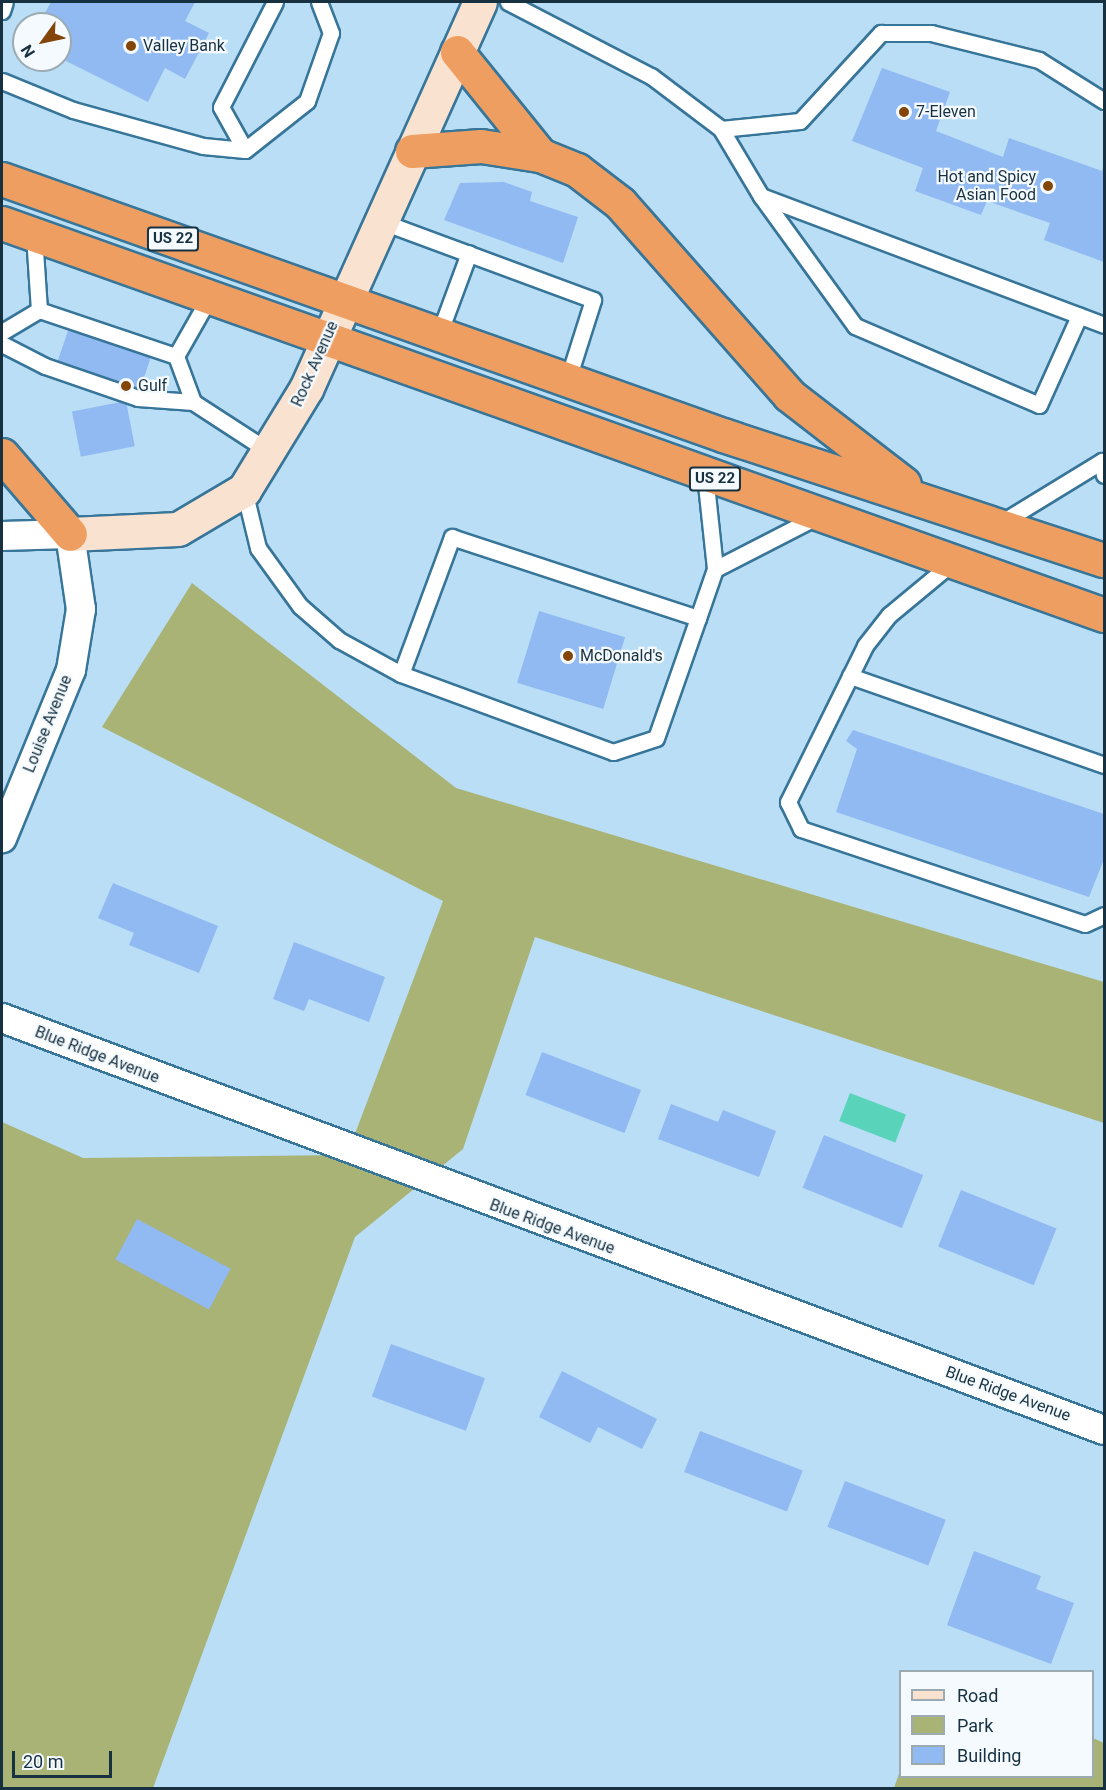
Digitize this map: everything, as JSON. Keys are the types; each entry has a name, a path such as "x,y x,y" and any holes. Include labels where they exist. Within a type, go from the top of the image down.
{"highway":[{"path":"457,52 540,155"},
{"path":"412,151 482,146 540,155 577,170 620,202 789,395 930,502"},
{"name":"US 22","path":"2,179 568,379 1104,560"},
{"name":"US 22","path":"2,223 326,341 1104,615"},
{"path":"2,455 70,534"}],"street":[{"name":"Rock Avenue","path":"2,536 178,529 244,490 271,453 326,341 480,2"},
{"name":"Louise Avenue","path":"2,838 71,670 81,609 70,534"},
{"name":"Blue Ridge Avenue","path":"2,1018 1104,1430"}],"lane":[{"path":"2,11 5,2"},
{"path":"245,150 221,107 275,2"},
{"path":"2,81 73,110 203,146 245,150 307,101 331,33 320,2"},
{"path":"508,2 651,76 721,129 761,196 855,327 1039,405 1079,316"},
{"path":"721,129 800,121 881,33 931,33 1039,60 1104,101"},
{"path":"761,196 1104,325"},
{"path":"380,221 593,300 568,379"},
{"path":"34,235 39,310"},
{"path":"439,334 469,253"},
{"path":"193,402 176,356 208,298"},
{"path":"2,332 39,310 176,356"},
{"path":"2,344 45,366 138,398 193,402 271,453"},
{"path":"998,524 1104,464"},
{"path":"244,490 258,548 300,606 339,640 401,674 613,752 656,738 715,569 705,475"},
{"path":"715,569 820,516"},
{"path":"401,674 452,537 698,618"},
{"path":"953,562 889,615 850,676 788,802 801,829 1085,924 1104,915"},
{"path":"850,676 1104,765"}],"green space":[{"path":"192,583 456,788 1104,982 1104,1123 535,937 463,1149 355,1237 153,1788 2,1788 2,1122 83,1158 347,1155 443,901 102,727"},
{"path":"1094,1738 1104,1743 1104,1788 894,1788 899,1774 899,1778 1094,1778"}],"shaded area":[{"path":"850,1093 906,1115 895,1143 839,1121"}],"building":[{"name":"Valley Bank","path":"51,2 195,2 185,21 209,33 185,79 165,68 148,102 72,64 72,12 46,12"},
{"path":"882,68 950,92 936,131 1003,157 1009,138 1102,171 1104,165 1104,262 1044,240 1050,223 987,201 981,215 915,191 923,168 852,141"},
{"path":"504,182 532,192 530,201 578,217 563,263 444,220 460,183"},
{"path":"69,328 151,356 139,391 57,363"},
{"path":"126,401 135,446 81,457 72,411"},
{"path":"539,611 625,637 603,709 517,683"},
{"path":"853,730 1104,814 1104,859 1089,897 836,812 857,749 846,741"},
{"path":"113,883 218,926 199,973 129,945 134,933 98,918"},
{"path":"294,942 385,977 369,1022 309,999 304,1011 273,999"},
{"path":"542,1052 641,1090 624,1133 526,1095"},
{"path":"671,1104 718,1122 723,1110 776,1131 759,1177 658,1139"},
{"path":"824,1135 923,1175 902,1228 803,1188"},
{"path":"961,1190 1056,1229 1034,1285 938,1247"},
{"path":"137,1219 231,1269 209,1309 115,1260"},
{"path":"391,1344 485,1378 466,1431 372,1397"},
{"path":"562,1371 657,1419 642,1449 598,1427 590,1443 539,1417"},
{"path":"700,1431 803,1470 787,1511 684,1472"},
{"path":"845,1481 946,1520 928,1565 827,1527"},
{"path":"974,1551 1041,1576 1036,1589 1074,1603 1051,1664 947,1625"}],"place":[{"name":"Valley Bank","path":"131,46"},
{"name":"7-Eleven","path":"904,112"},
{"name":"Hot and Spicy Asian Food","path":"1048,186"},
{"name":"Gulf","path":"126,386"},
{"name":"McDonald's","path":"568,656"}]}
